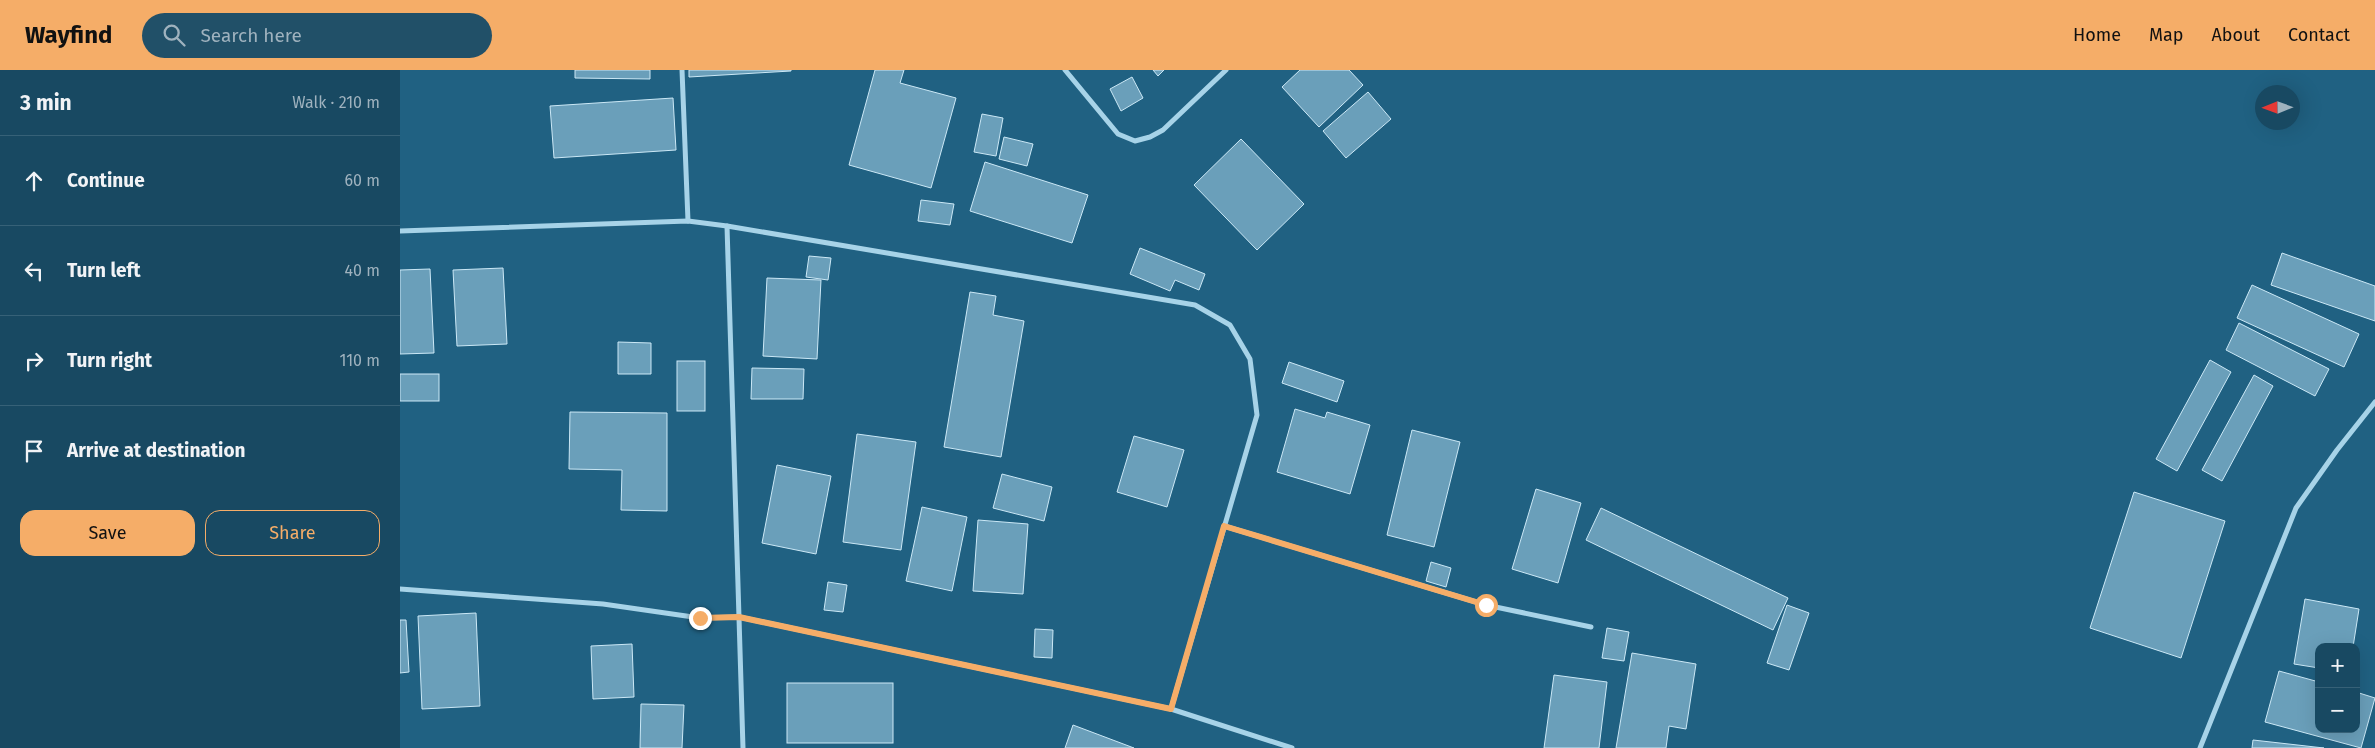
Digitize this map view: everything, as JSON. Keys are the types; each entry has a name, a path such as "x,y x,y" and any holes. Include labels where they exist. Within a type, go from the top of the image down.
{"street":[{"path":"682,70 688,221"},
{"path":"1065,70 1118,134 1135,141 1150,137 1163,130 1226,70"},
{"path":"400,230 688,221 1195,305 1230,324 1250,359 1257,415 1171,709"},
{"path":"727,226 743,748"},
{"path":"2200,748 2296,508 2337,450 2375,402"},
{"path":"1224,526 1486,605 1591,627"},
{"path":"400,589 603,604 700,618 739,617 1171,709 1292,748"}],"building":[{"path":"575,70 650,70 650,79 575,78"},
{"path":"689,70 791,70 791,71 689,77"},
{"path":"875,70 904,70 900,83 956,98 931,188 849,165"},
{"path":"1153,70 1164,70 1158,76"},
{"path":"1300,70 1349,70 1363,85 1319,127 1282,87"},
{"path":"1132,77 1143,98 1121,111 1110,89"},
{"path":"1368,92 1391,119 1346,158 1323,131"},
{"path":"673,98 676,150 554,158 550,106"},
{"path":"982,114 1003,118 996,156 974,152"},
{"path":"1004,137 1033,144 1027,166 999,159"},
{"path":"1241,139 1304,204 1257,250 1194,185"},
{"path":"985,162 1088,195 1072,243 970,211"},
{"path":"921,200 954,204 950,225 918,221"},
{"path":"1140,248 1205,274 1199,290 1175,280 1170,291 1130,274"},
{"path":"2282,253 2375,286 2375,321 2271,285"},
{"path":"809,256 831,258 828,280 806,277"},
{"path":"503,268 507,344 457,346 453,270"},
{"path":"430,269 434,353 400,354 400,270"},
{"path":"767,278 821,280 817,359 763,356"},
{"path":"2252,285 2359,334 2344,367 2237,318"},
{"path":"970,292 996,296 993,315 1024,321 1001,457 944,447"},
{"path":"2239,323 2329,369 2315,396 2226,350"},
{"path":"618,342 651,343 651,374 618,374"},
{"path":"2210,360 2231,372 2177,471 2156,459"},
{"path":"677,361 705,361 705,411 677,411"},
{"path":"1289,362 1344,381 1337,402 1282,383"},
{"path":"752,368 804,369 803,399 751,399"},
{"path":"400,374 439,374 439,401 400,401"},
{"path":"2254,375 2273,386 2222,481 2202,470"},
{"path":"1295,409 1325,418 1327,412 1370,425 1350,494 1277,472"},
{"path":"570,412 667,413 667,511 621,510 622,470 569,469"},
{"path":"1412,430 1460,442 1434,547 1387,535"},
{"path":"857,434 916,442 901,550 843,542"},
{"path":"1134,436 1184,450 1167,507 1117,492"},
{"path":"777,465 831,476 816,554 762,543"},
{"path":"1002,474 1052,487 1044,521 993,508"},
{"path":"1536,489 1581,503 1558,583 1512,569"},
{"path":"2134,492 2225,521 2181,658 2090,628"},
{"path":"922,507 967,517 952,591 906,581"},
{"path":"1601,508 1788,598 1773,630 1586,540"},
{"path":"978,520 1028,524 1023,594 973,591"},
{"path":"1431,562 1451,568 1446,587 1426,581"},
{"path":"828,582 847,585 843,612 824,610"},
{"path":"2305,599 2359,609 2354,643 2315,643 2315,667 2294,664"},
{"path":"1787,605 1809,613 1789,670 1767,663"},
{"path":"476,613 480,706 422,709 418,616"},
{"path":"400,620 406,620 409,672 400,673"},
{"path":"1607,628 1629,632 1624,661 1602,658"},
{"path":"1035,629 1053,630 1052,658 1034,657"},
{"path":"632,644 634,697 593,699 591,646"},
{"path":"1632,653 1696,664 1686,729 1669,726 1666,748 1616,748"},
{"path":"2279,671 2315,681 2315,733 2360,733 2360,693 2375,698 2361,748 2265,722"},
{"path":"1554,675 1607,682 1599,748 1544,748"},
{"path":"787,683 893,683 893,743 787,743"},
{"path":"641,704 684,705 682,748 640,748"},
{"path":"1073,725 1134,748 1065,748"},
{"path":"2253,740 2324,748 2252,748"}],"route":[{"path":"700,618 739,617 1171,709 1224,526 1486,605"}]}
